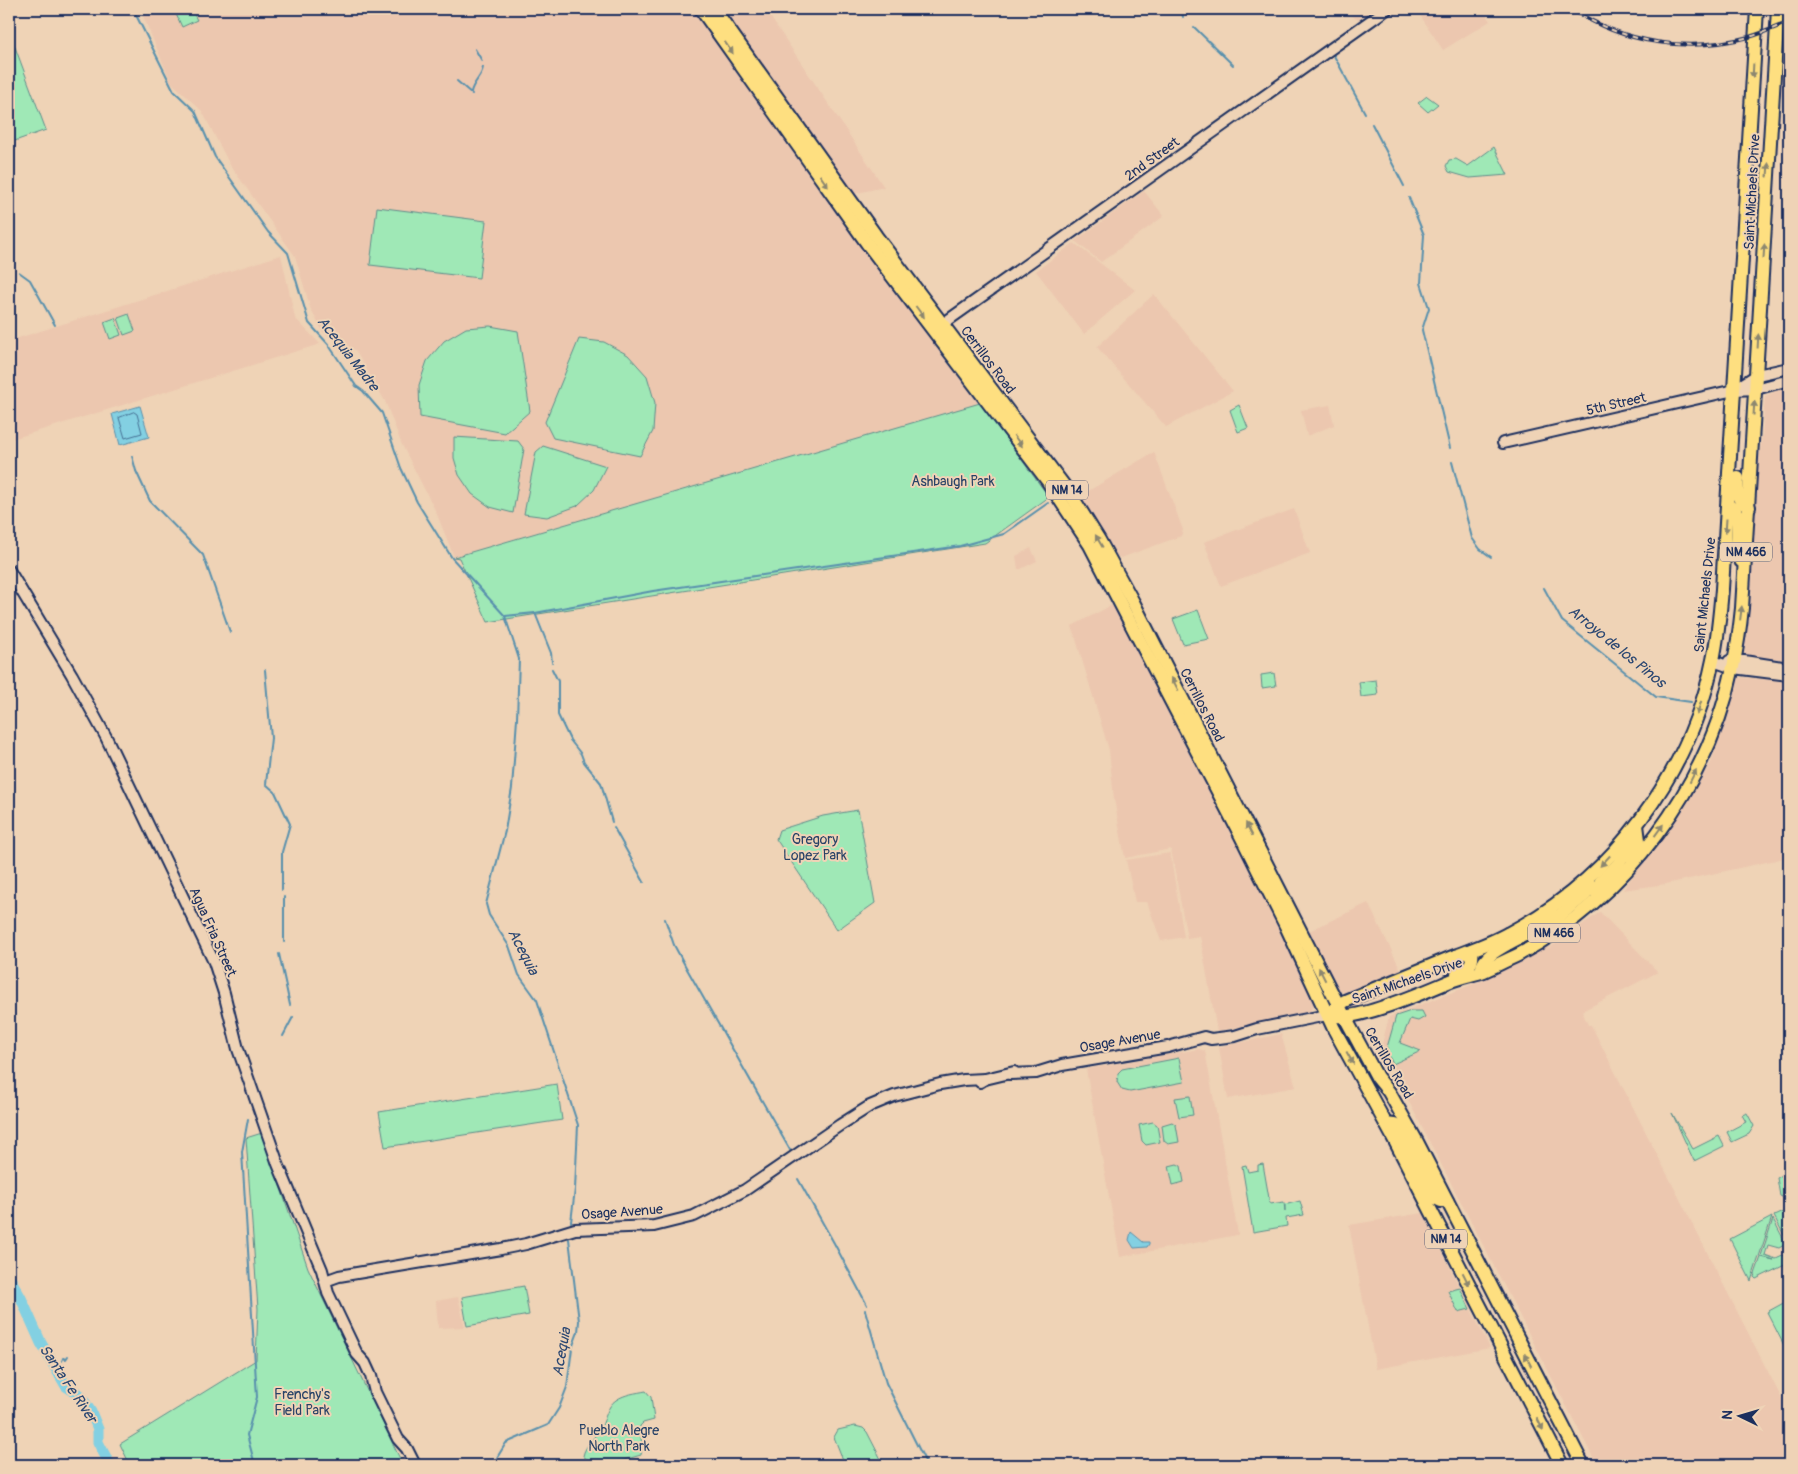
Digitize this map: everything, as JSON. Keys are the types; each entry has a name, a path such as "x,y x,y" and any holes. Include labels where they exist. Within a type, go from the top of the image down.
{"main road":[{"name":"Cerrillos Road","path":"701,9 867,242 1071,494 1099,540 1133,602 1341,1012 1378,1077 1389,1092 1583,1465"},
{"name":"Cerrillos Road","path":"714,9 1047,480 1090,545 1286,926 1327,1015 1393,1137 1562,1465"},
{"name":"Saint Michaels Drive","path":"1341,1012 1345,1001 1510,933 1560,901 1588,878 1634,828 1665,783 1695,722 1713,661 1721,607 1756,9"},
{"name":"Saint Michaels Drive","path":"1327,1015 1380,1008 1482,971 1518,955 1563,927 1616,881 1651,841 1693,777 1716,724 1734,665 1742,608 1778,9"},
{"path":"1731,442 1739,464 1737,493 1741,502 1749,507"},
{"path":"1728,505 1735,510 1738,516 1737,544 1744,578"},
{"path":"1616,881 1638,840 1634,828"},
{"path":"1598,898 1596,895 1598,886 1618,864 1634,828"},
{"path":"1538,943 1556,919 1586,894 1588,878"},
{"path":"1389,1092 1383,1074 1361,1035 1359,1028 1361,1021 1368,1016 1436,993 1482,971 1481,966 1486,959 1494,952 1540,926 1560,901"},
{"path":"1423,993 1436,983 1468,968 1474,958 1472,950"},
{"path":"1386,1124 1399,1128 1414,1156 1438,1185"},
{"path":"1393,1137 1423,1176 1436,1198 1441,1202 1447,1201"},
{"path":"1429,1207 1436,1207 1441,1210 1463,1250 1485,1277"}],"street":[{"name":"2nd Street","path":"938,328 1387,9"},
{"name":"5th Street","path":"1734,390 1757,375 1789,368"},
{"name":"5th Street","path":"1503,443 1734,390 1756,389 1789,380"},
{"name":"Agua Fria Street","path":"9,570 72,675 106,737 214,962 238,1049 278,1164 325,1281 328,1293 356,1354 364,1378 375,1392 398,1439 407,1449 415,1465"},
{"path":"1713,661 1789,675"},
{"path":"1734,665 1789,668"},
{"name":"Osage Avenue","path":"325,1281 338,1276 509,1247 575,1229 654,1226 694,1216 745,1190 863,1110 886,1099 920,1091 953,1088 981,1082 985,1079 1035,1066 1062,1065 1182,1044 1204,1037 1211,1039 1235,1036 1284,1023 1327,1015"},
{"name":"Agua Fria Street","path":"398,1439 400,1451 408,1465"}],"shaded area":[{"path":"140,9 692,9 852,233 979,404 454,557 436,512 402,445 385,401 355,350 323,332 311,310 295,256 230,165 202,111 171,82"},
{"path":"720,9 765,9 884,187 853,194"},
{"path":"1342,9 1374,9 1358,20"},
{"path":"1416,9 1482,9 1490,21 1443,50"},
{"path":"1786,58 1789,58 1787,62 1789,62 1789,96 1781,96 1783,62 1786,62"},
{"path":"1144,191 1164,216 1101,262 1075,241"},
{"path":"1074,243 1135,290 1084,334 1036,271"},
{"path":"281,255 295,318 320,344 9,440 9,341"},
{"path":"1154,294 1233,391 1166,427 1097,347"},
{"path":"1789,385 1789,661 1744,656 1753,560 1751,513 1762,437 1765,396"},
{"path":"1330,405 1334,425 1307,436 1301,410"},
{"path":"1154,452 1183,530 1181,536 1121,558 1114,555 1080,496"},
{"path":"1294,509 1310,553 1221,586 1204,542"},
{"path":"1031,548 1037,561 1018,569 1016,556"},
{"path":"1114,604 1274,919 1314,1002 1309,1015 1217,1031 1200,936 1187,938 1171,849 1125,858 1114,799 1109,750 1072,626"},
{"path":"1738,677 1789,681 1789,857 1666,884 1623,890 1711,763"},
{"path":"1170,853 1184,937 1161,941 1147,902 1135,902 1126,860"},
{"path":"1368,903 1403,974 1345,994 1335,987 1307,932"},
{"path":"1600,912 1658,972 1582,1011 1588,1025 1591,1025 1789,1413 1789,1465 1597,1465 1381,1048 1389,1017 1486,979 1547,945 1549,948"},
{"path":"1281,1034 1296,1087 1228,1099 1219,1047"},
{"path":"1199,1049 1205,1051 1238,1234 1120,1257 1086,1069"},
{"path":"1423,1213 1490,1348 1376,1369 1349,1225"},
{"path":"458,1297 465,1327 438,1328 436,1301"}],"green space":[{"path":"181,9 191,9 197,20 182,27 175,12"},
{"path":"9,31 46,130 9,143"},
{"path":"1427,96 1438,104 1428,112 1418,103"},
{"path":"1494,147 1508,175 1470,178 1449,172 1446,166 1449,160 1456,159 1468,166"},
{"path":"377,207 486,221 479,278 370,265"},
{"path":"129,314 135,331 124,335 118,318"},
{"path":"115,318 121,335 110,339 104,322"},
{"path":"490,326 518,331 530,411 505,433 420,417 419,385 427,361 444,341 466,328"},
{"path":"579,339 604,342 628,355 647,376 655,403 653,431 640,456 553,438 545,422"},
{"name":"Ashbaugh Park","path":"980,403 1049,497 985,543 488,622 459,558 454,557"},
{"path":"1239,405 1248,428 1238,432 1230,410"},
{"path":"454,437 518,441 524,449 513,513 490,507 472,494 459,475 454,458"},
{"path":"543,446 606,466 594,490 577,506 547,517 524,514 536,452"},
{"path":"1198,610 1209,639 1183,644 1173,619"},
{"path":"1274,673 1276,686 1262,688 1261,675"},
{"path":"1376,680 1378,695 1361,697 1359,682"},
{"name":"Gregory Lopez Park","path":"858,810 875,903 837,930 776,839 779,830 823,816"},
{"path":"1411,1011 1422,1011 1425,1017 1418,1021 1410,1019 1400,1043 1421,1051 1393,1064 1386,1051 1396,1016"},
{"path":"1179,1058 1184,1082 1130,1092 1122,1090 1117,1082 1118,1073 1122,1069"},
{"path":"557,1084 562,1120 385,1147 379,1112"},
{"path":"1190,1096 1193,1115 1179,1117 1175,1098"},
{"path":"1672,1113 1693,1149 1719,1136 1724,1146 1694,1161"},
{"path":"1747,1113 1754,1126 1749,1134 1732,1142 1727,1132 1746,1122 1742,1115"},
{"path":"1153,1122 1157,1125 1160,1142 1146,1145 1142,1141 1139,1125"},
{"path":"1172,1122 1176,1125 1179,1142 1168,1144 1164,1141 1162,1125"},
{"name":"Frenchy's Field Park","path":"262,1133 308,1268 403,1465 130,1465 120,1444 256,1360 258,1309 246,1138"},
{"path":"1177,1164 1181,1166 1184,1182 1173,1185 1169,1166"},
{"path":"1263,1164 1270,1204 1284,1202 1285,1212 1285,1203 1300,1201 1304,1215 1286,1218 1287,1226 1253,1232 1242,1166 1246,1165 1248,1172 1258,1170 1258,1165"},
{"path":"1789,1171 1789,1194 1782,1197 1780,1196 1777,1178"},
{"path":"1785,1211 1789,1220 1788,1243 1774,1216"},
{"path":"1772,1217 1751,1281 1730,1239"},
{"path":"1773,1219 1786,1244 1779,1248 1768,1245 1765,1255 1776,1259 1787,1254 1789,1263 1756,1279 1754,1277 1761,1257 1774,1260 1761,1256"},
{"path":"524,1286 529,1315 467,1326 462,1297"},
{"path":"1460,1288 1470,1309 1458,1312 1448,1291"},
{"path":"1789,1300 1789,1322 1784,1326 1789,1336 1789,1355 1767,1312"},
{"name":"Pueblo Alegre North Park","path":"646,1391 651,1397 654,1420 643,1423 640,1426 641,1455 606,1465 593,1464 583,1456 586,1448 599,1431 613,1403 623,1396"},
{"path":"855,1426 863,1428 867,1432 884,1465 845,1465 834,1437 838,1430"}],"water":[{"path":"140,406 149,437 120,445 112,414"},
{"path":"1131,1232 1143,1242 1149,1242 1147,1247 1134,1248 1129,1240"}],"waterway":[{"name":"Acequia Madre","path":"133,9 174,91 195,111 215,157 268,232 288,253 309,323 328,344 356,386 363,391 382,413 401,468 417,502 452,558 505,616 519,659 517,719 512,788 505,831 486,904 489,915 509,946 519,975 537,1000 578,1125 575,1189 571,1222"},
{"path":"1181,9 1183,17"},
{"path":"1194,27 1233,65"},
{"path":"475,49 482,61"},
{"name":"Arroyo de los Pinos","path":"1333,54 1365,113"},
{"path":"471,92 483,67"},
{"path":"457,81 472,94"},
{"name":"Arroyo de los Pinos","path":"1372,124 1404,186"},
{"name":"Arroyo de los Pinos","path":"1409,198 1424,235 1421,283 1429,308 1422,330 1450,448"},
{"path":"19,272 30,280 55,325"},
{"path":"132,456 136,471 150,501 203,555 230,632"},
{"name":"Arroyo de los Pinos","path":"1452,462 1472,538 1480,549 1491,557"},
{"path":"535,613 653,591 960,546 1004,534 1048,503"},
{"name":"Arroyo de los Pinos","path":"1544,588 1562,621 1656,697 1691,702"},
{"path":"505,616 535,613 551,653 552,662"},
{"path":"552,669 558,681 558,715 570,740 581,754 584,762 601,783 612,822"},
{"path":"265,670 271,738 266,784 275,792 290,824 282,852 282,890"},
{"path":"614,828 644,882"},
{"path":"284,897 284,942"},
{"path":"665,919 674,945 790,1150"},
{"path":"279,954 290,1005"},
{"path":"283,1036 293,1017"},
{"path":"248,1119 242,1152 257,1397 247,1435 255,1465"},
{"path":"798,1179 867,1305"},
{"name":"Acequia","path":"494,1465 506,1443 548,1425 559,1408 567,1387 572,1348 578,1332 579,1321 569,1239"},
{"name":"Santa Fe River","path":"9,1277 21,1298 41,1343 66,1386 80,1395 91,1412 98,1429 98,1442 110,1465"},
{"path":"865,1310 886,1383 927,1465"},
{"path":"62,1361 63,1358 66,1359 68,1356"}],"railway":[{"path":"1572,9 1592,21 1613,30 1658,42 1680,44 1726,42 1749,37 1789,22"}]}
